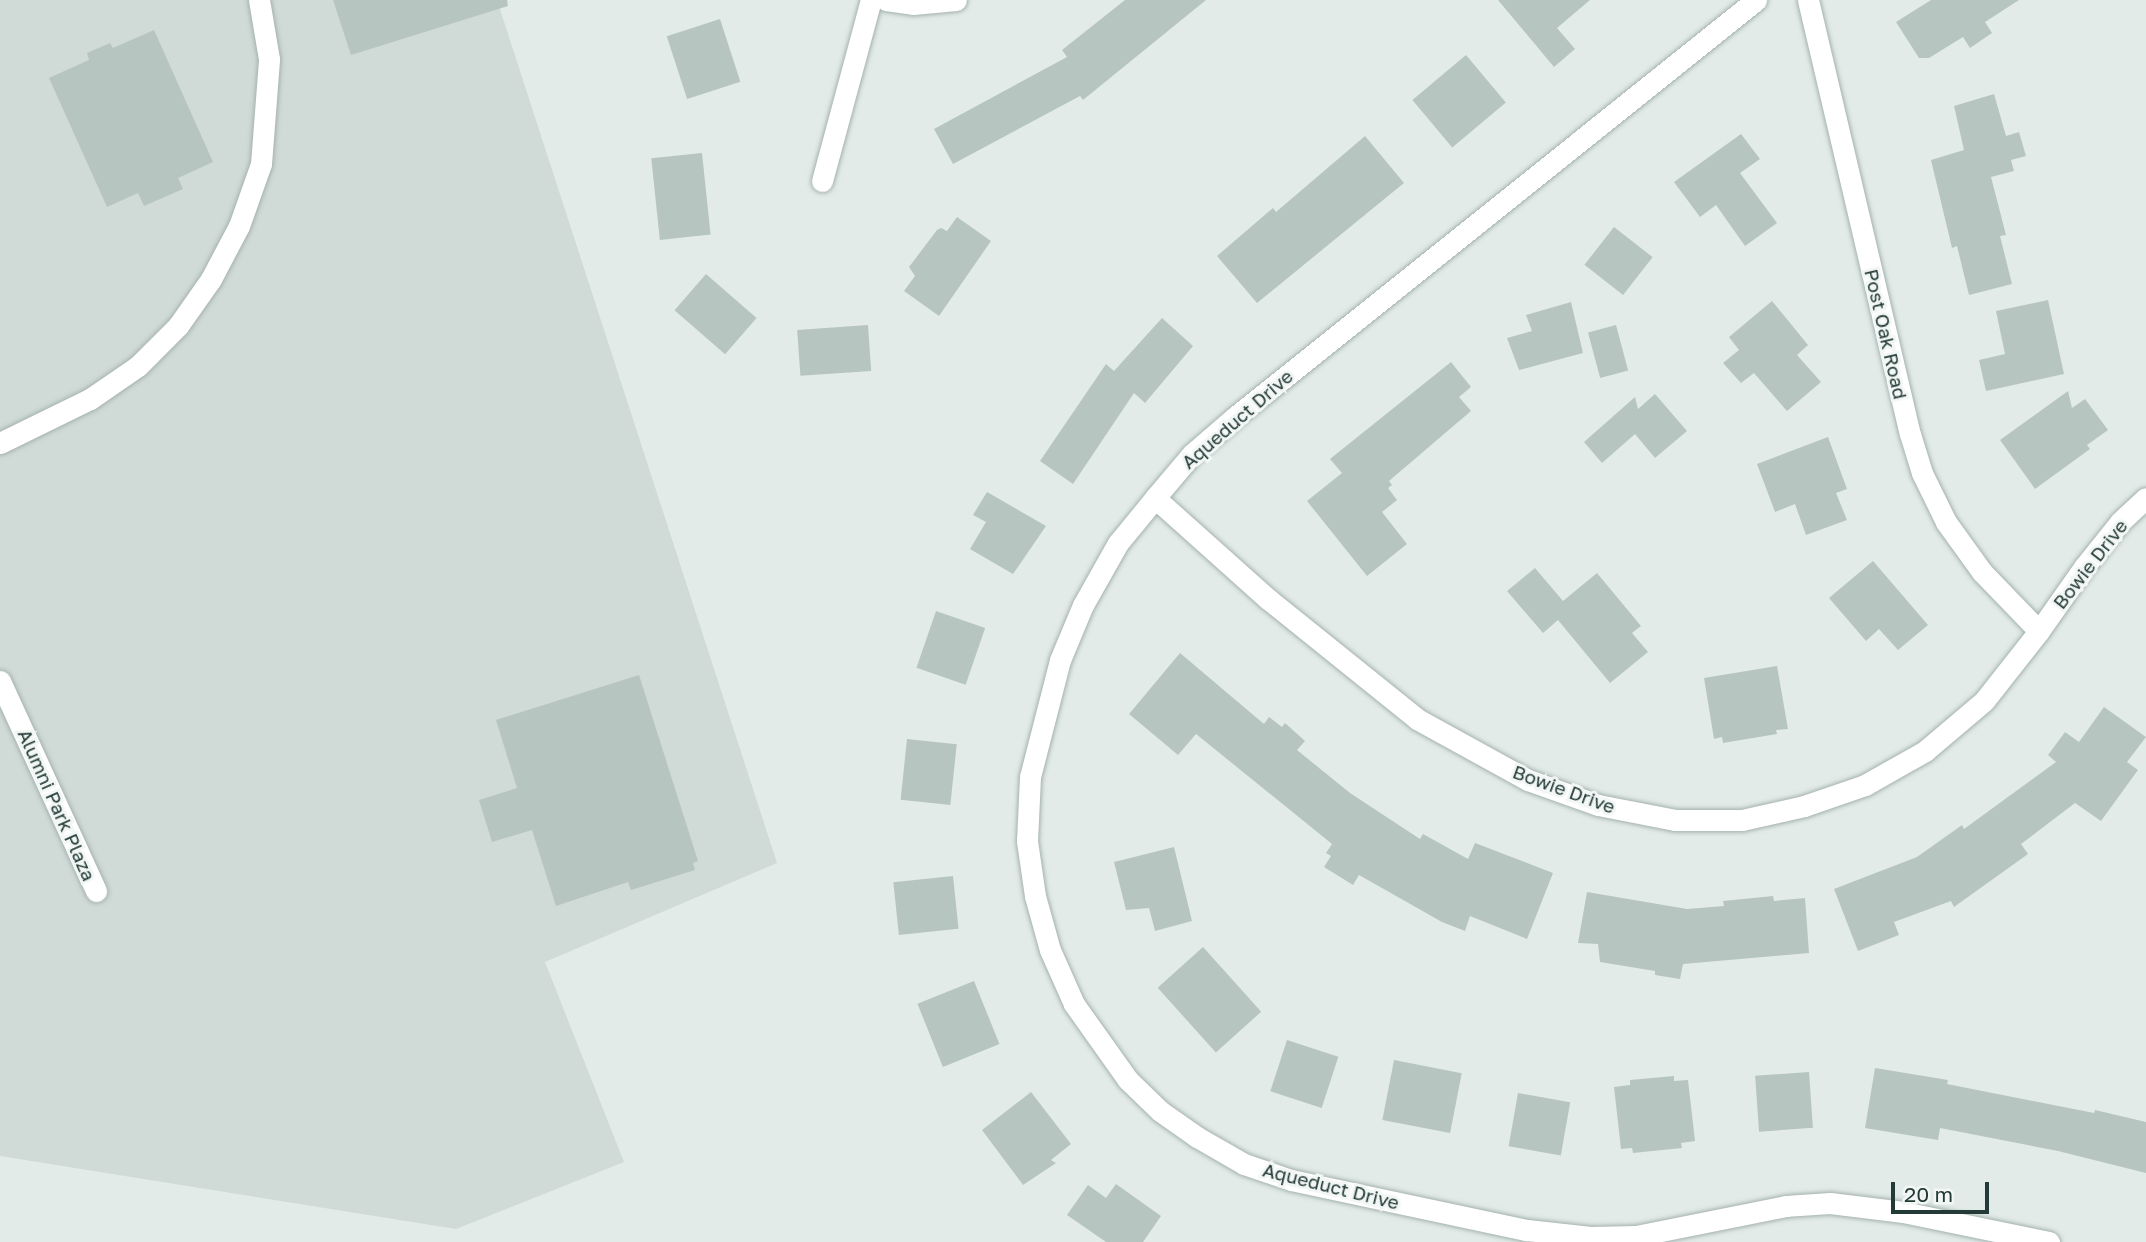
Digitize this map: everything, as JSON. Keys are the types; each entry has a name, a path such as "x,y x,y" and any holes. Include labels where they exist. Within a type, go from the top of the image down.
{"street":[{"path":"0,443 90,399 138,366 178,326 211,279 239,226 261,164 269,59 258,0"},
{"path":"822,181 871,0"},
{"path":"886,0 913,4 956,0"},
{"name":"Aqueduct Drive","path":"1756,0 1235,417 1192,454 1118,543 1083,605 1060,660 1030,777 1027,841 1035,896 1049,950 1074,1004 1128,1080 1160,1111 1244,1164 1291,1181 1527,1230 1591,1237 1636,1236 1786,1206 1830,1203 1903,1212 2049,1242"},
{"name":"Post Oak Road","path":"1808,0 1910,434 1922,473 1947,522 1982,572 2039,632"},
{"name":"Bowie Drive","path":"1155,498 1268,599 1417,719 1528,780 1598,805 1675,820 1742,820 1804,806 1865,785 1925,751 1984,701 2039,632 2084,567 2120,522 2146,498"},
{"name":"Alumni Park Plaza","path":"0,681 96,891"}],"shaded area":[{"path":"0,0 497,0 777,863 545,962 624,1162 456,1229 0,1156"}],"building":[{"path":"333,0 507,0 508,6 351,55"},
{"path":"1125,0 1206,0 1083,100 1080,96 953,164 934,129 1067,57 1062,50"},
{"path":"1498,0 1590,0 1557,28 1575,49 1554,67"},
{"path":"1931,0 2019,0 1985,22 1992,33 1970,48 1963,37 1929,58 1919,58 1896,22"},
{"path":"720,19 740,82 687,99 667,36"},
{"path":"154,30 213,162 178,178 183,189 144,206 138,193 107,207 49,78 89,60 87,53 110,43 113,48"},
{"path":"1466,55 1506,102 1452,147 1412,100"},
{"path":"1994,94 2006,136 2019,132 2026,156 2011,160 2014,171 1991,177 2006,235 2000,236 2012,284 1969,295 1957,246 1952,248 1931,160 1964,150 1954,106"},
{"path":"1741,134 1760,159 1740,173 1777,223 1745,246 1716,205 1700,217 1674,182"},
{"path":"1365,136 1404,183 1257,303 1217,256 1273,208 1276,212"},
{"path":"702,153 711,235 660,240 651,158"},
{"path":"957,217 991,241 939,316 904,291 915,276 909,267 937,230 941,228 947,231"},
{"path":"1614,227 1653,257 1623,295 1584,265"},
{"path":"706,274 757,318 725,354 675,310"},
{"path":"2048,300 2064,374 1986,391 1979,360 2005,354 1996,311"},
{"path":"1772,301 1808,345 1797,355 1821,382 1787,411 1754,373 1741,383 1723,363 1739,350 1729,337"},
{"path":"1571,302 1583,353 1519,370 1507,338 1532,331 1526,315"},
{"path":"1162,318 1193,346 1145,403 1134,393 1073,484 1040,461 1106,364 1114,371"},
{"path":"868,325 871,371 800,376 797,330"},
{"path":"1616,325 1628,370 1600,378 1588,333"},
{"path":"1451,362 1471,387 1459,397 1471,411 1389,481 1392,485 1388,488 1397,500 1382,512 1407,544 1367,576 1307,501 1342,473 1330,459"},
{"path":"2068,391 2072,408 2085,399 2108,430 2087,445 2090,449 2035,489 2000,440"},
{"path":"1655,394 1687,431 1655,458 1635,434 1602,463 1584,442 1635,397 1638,409"},
{"path":"1828,437 1847,489 1836,493 1847,520 1806,535 1795,504 1775,512 1757,464"},
{"path":"987,492 1046,526 1013,574 970,549 986,522 973,515"},
{"path":"1873,561 1928,625 1898,650 1879,629 1866,641 1829,598"},
{"path":"1535,568 1563,601 1597,573 1641,626 1632,633 1648,652 1610,683 1558,620 1543,633 1507,591"},
{"path":"936,611 985,628 966,685 916,668"},
{"path":"1180,653 1264,724 1269,717 1282,727 1285,723 1305,741 1297,750 1350,793 1420,839 1423,834 1468,859 1475,843 1553,873 1527,939 1470,916 1465,931 1442,922 1359,875 1353,885 1324,867 1331,856 1326,853 1332,844 1196,734 1178,755 1129,714"},
{"path":"1777,666 1788,729 1776,730 1777,734 1723,743 1722,737 1714,739 1704,678"},
{"path":"639,675 698,861 693,863 695,870 631,890 628,882 556,906 532,830 492,842 479,800 517,788 496,720"},
{"path":"2104,707 2146,737 2127,762 2138,770 2101,821 2075,803 2021,844 2028,854 1954,907 1951,901 1894,922 1899,935 1858,951 1834,889 1917,857 1962,825 1964,829 2056,762 2048,755 2065,732 2079,742"},
{"path":"907,739 957,744 950,805 901,800"},
{"path":"1174,847 1192,921 1155,931 1149,908 1126,910 1114,862"},
{"path":"953,876 959,929 899,935 893,882"},
{"path":"1587,892 1687,909 1724,906 1723,901 1773,896 1774,901 1805,898 1809,953 1683,964 1680,979 1655,975 1655,971 1600,962 1598,944 1578,943"},
{"path":"1203,947 1261,1012 1216,1052 1158,988"},
{"path":"974,981 999,1044 943,1067 917,1004"},
{"path":"1287,1040 1338,1057 1322,1108 1270,1091"},
{"path":"1394,1060 1462,1073 1450,1133 1382,1120"},
{"path":"1875,1068 1948,1080 1947,1084 2094,1113 2095,1110 2146,1122 2146,1173 2058,1151 1940,1128 1938,1140 1865,1128"},
{"path":"1809,1072 1813,1128 1759,1132 1755,1076"},
{"path":"1674,1076 1674,1081 1688,1080 1695,1141 1681,1143 1682,1148 1633,1153 1632,1148 1621,1149 1614,1087 1630,1085 1630,1080"},
{"path":"1031,1092 1071,1144 1051,1160 1056,1163 1023,1185 982,1130"},
{"path":"1518,1093 1570,1102 1561,1155 1509,1146"},
{"path":"1116,1184 1161,1216 1143,1242 1106,1242 1067,1215 1088,1185 1106,1198"}]}
